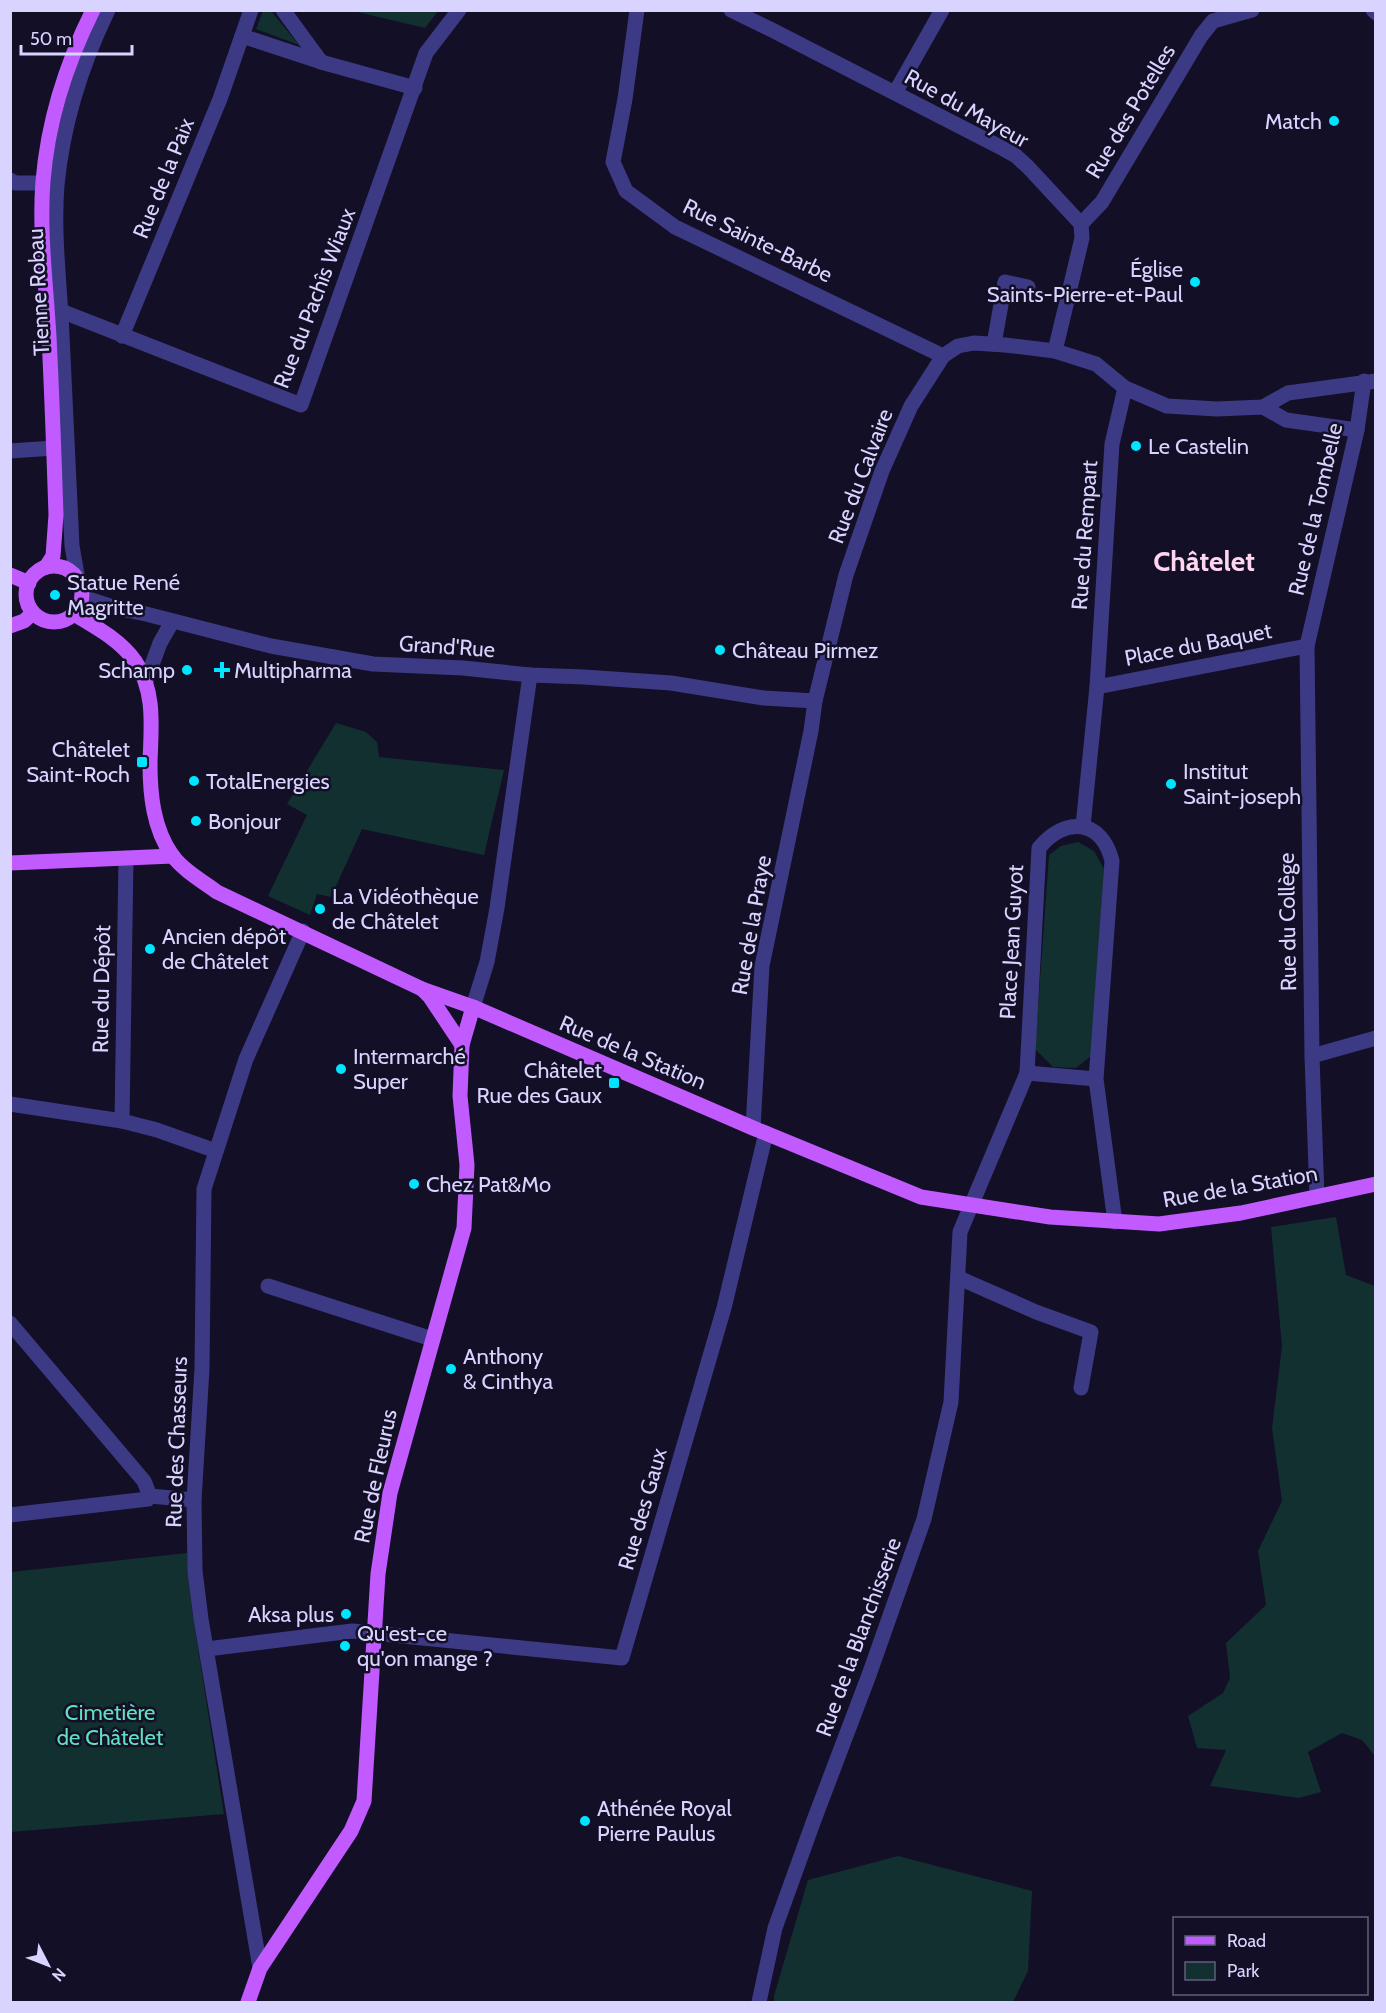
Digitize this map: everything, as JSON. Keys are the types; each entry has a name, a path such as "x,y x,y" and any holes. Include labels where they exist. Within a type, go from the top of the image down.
{"main road":[{"name":"Tienne Robau","path":"46,567 53,556 56,515 43,233 43,183 47,150 59,95 75,47 93,10"},
{"path":"46,567 64,568 78,580 82,597 80,606 67,619 49,622 40,619 28,605 26,596 29,583 38,572 46,567"},
{"path":"10,575 29,583"},
{"path":"10,626 24,621 33,613"},
{"name":"Rue de la Station","path":"74,614 120,644 135,661 146,681 152,722 150,763 152,800 160,834 173,856 217,892 422,989 475,1003 759,1131 921,1197 1050,1217 1159,1224 1241,1213 1376,1184"},
{"path":"10,863 173,856"},
{"path":"422,989 430,997 462,1045"},
{"name":"Rue de Fleurus","path":"248,2002 260,1968 351,1831 364,1801 378,1574 390,1493 464,1228 467,1165 460,1096 462,1045 475,1003"}],"street":[{"name":"Tienne Robau","path":"78,580 72,546 56,221 57,187 65,128 81,73 108,10"},
{"name":"Rue de la Paix","path":"122,336 220,99 251,10"},
{"path":"283,10 321,62"},
{"name":"Rue du Pachîs Wiaux","path":"61,311 301,405 426,53 459,10"},
{"name":"Rue Sainte-Barbe","path":"637,10 626,99 613,162 626,190 675,227 943,356"},
{"name":"Rue du Mayeur","path":"731,10 1016,156 1081,224"},
{"path":"895,93 942,10"},
{"name":"Rue des Potelles","path":"1081,224 1102,202 1201,36 1213,21 1252,10"},
{"path":"242,36 321,62 415,88"},
{"path":"10,180 15,183 43,183"},
{"path":"1055,351 1082,238 1081,224"},
{"path":"994,344 1005,282 1028,287"},
{"path":"943,356 958,346 974,344 1055,351 1096,364 1125,388 1167,406 1217,409 1263,406 1288,393 1372,378"},
{"name":"Rue du Calvaire","path":"815,702 846,575 882,471 911,406 943,356"},
{"name":"Rue de la Tombelle","path":"1306,646 1357,430 1372,378"},
{"name":"Rue du Rempart","path":"1083,826 1097,687 1112,444 1125,388"},
{"path":"1263,406 1286,420 1357,430"},
{"path":"10,451 54,448"},
{"name":"Grand'Rue","path":"82,597 116,608 270,646 373,664 671,683 764,698 815,702"},
{"path":"146,681 159,643 172,622"},
{"name":"Place du Baquet","path":"1097,687 1306,646"},
{"name":"Rue du Collège","path":"1306,646 1312,1056 1317,1197"},
{"path":"475,1003 487,962 498,908 530,675"},
{"name":"Rue de la Praye","path":"759,1131 762,966 815,702"},
{"path":"1083,826 1097,833 1103,840 1110,850 1112,861 1095,1079 1115,1222"},
{"name":"Place Jean Guyot","path":"1028,1073 1039,848 1047,838 1063,828 1083,826"},
{"name":"Rue du Dépôt","path":"122,1121 126,858"},
{"name":"Rue des Chasseurs","path":"260,1968 201,1619 195,1571 194,1500 202,1369 204,1189 246,1059 303,931"},
{"path":"1312,1056 1376,1038"},
{"path":"1028,1073 1095,1079"},
{"name":"Rue de la Blanchisserie","path":"759,2002 775,1928 924,1519 951,1402 960,1232 1028,1073"},
{"path":"10,1104 122,1121 157,1130 216,1151"},
{"name":"Rue des Gaux","path":"376,1633 622,1658 724,1308 759,1131"},
{"path":"958,1278 1036,1312 1091,1332 1081,1388"},
{"path":"268,1286 432,1339"},
{"path":"10,1323 144,1481 150,1496"},
{"path":"10,1515 148,1499 150,1496 194,1500"},
{"path":"207,1649 352,1630 376,1633"}],"green space":[{"path":"438,10 425,28 353,11"},
{"path":"263,11 271,11 299,45 256,29"},
{"path":"336,723 366,732 377,742 379,757 504,770 484,855 362,829 331,897 317,894 310,915 268,896 307,815 287,804"},
{"path":"1078,842 1094,851 1104,869 1091,1056 1076,1068 1053,1067 1035,1049 1049,855 1061,846"},
{"path":"1336,1217 1346,1275 1375,1286 1375,1756 1362,1740 1342,1733 1308,1752 1321,1792 1299,1798 1210,1786 1226,1750 1197,1748 1188,1716 1223,1693 1230,1678 1226,1643 1266,1605 1258,1551 1282,1501 1272,1428 1282,1346 1271,1227"},
{"name":"Cimetière de Châtelet","path":"187,1553 192,1610 224,1814 11,1832 11,1572"},
{"path":"898,1856 1032,1891 1028,1971 1013,2002 774,2002 808,1880"}],"place":[{"name":"Match","path":"1334,121"},
{"name":"Église Saints-Pierre-et-Paul","path":"1195,282"},
{"name":"Le Castelin","path":"1136,446"},
{"name":"Statue René Magritte","path":"55,595"},
{"name":"Château Pirmez","path":"720,650"},
{"name":"Schamp","path":"187,670"},
{"name":"Multipharma","path":"222,670"},
{"name":"Châtelet Saint-Roch","path":"142,762"},
{"name":"TotalEnergies","path":"194,781"},
{"name":"Institut Saint-joseph","path":"1171,784"},
{"name":"Bonjour","path":"196,821"},
{"name":"La Vidéothèque de Châtelet","path":"320,909"},
{"name":"Ancien dépôt de Châtelet","path":"150,949"},
{"name":"Intermarché Super","path":"341,1069"},
{"name":"Châtelet Rue des Gaux","path":"614,1083"},
{"name":"Chez Pat&Mo","path":"414,1184"},
{"name":"Anthony & Cinthya","path":"451,1369"},
{"name":"Aksa plus","path":"346,1614"},
{"name":"Qu'est-ce qu'on mange ?","path":"345,1646"},
{"name":"Athénée Royal Pierre Paulus","path":"585,1821"}],"district":[{"name":"Châtelet","path":"1204,561"}]}
